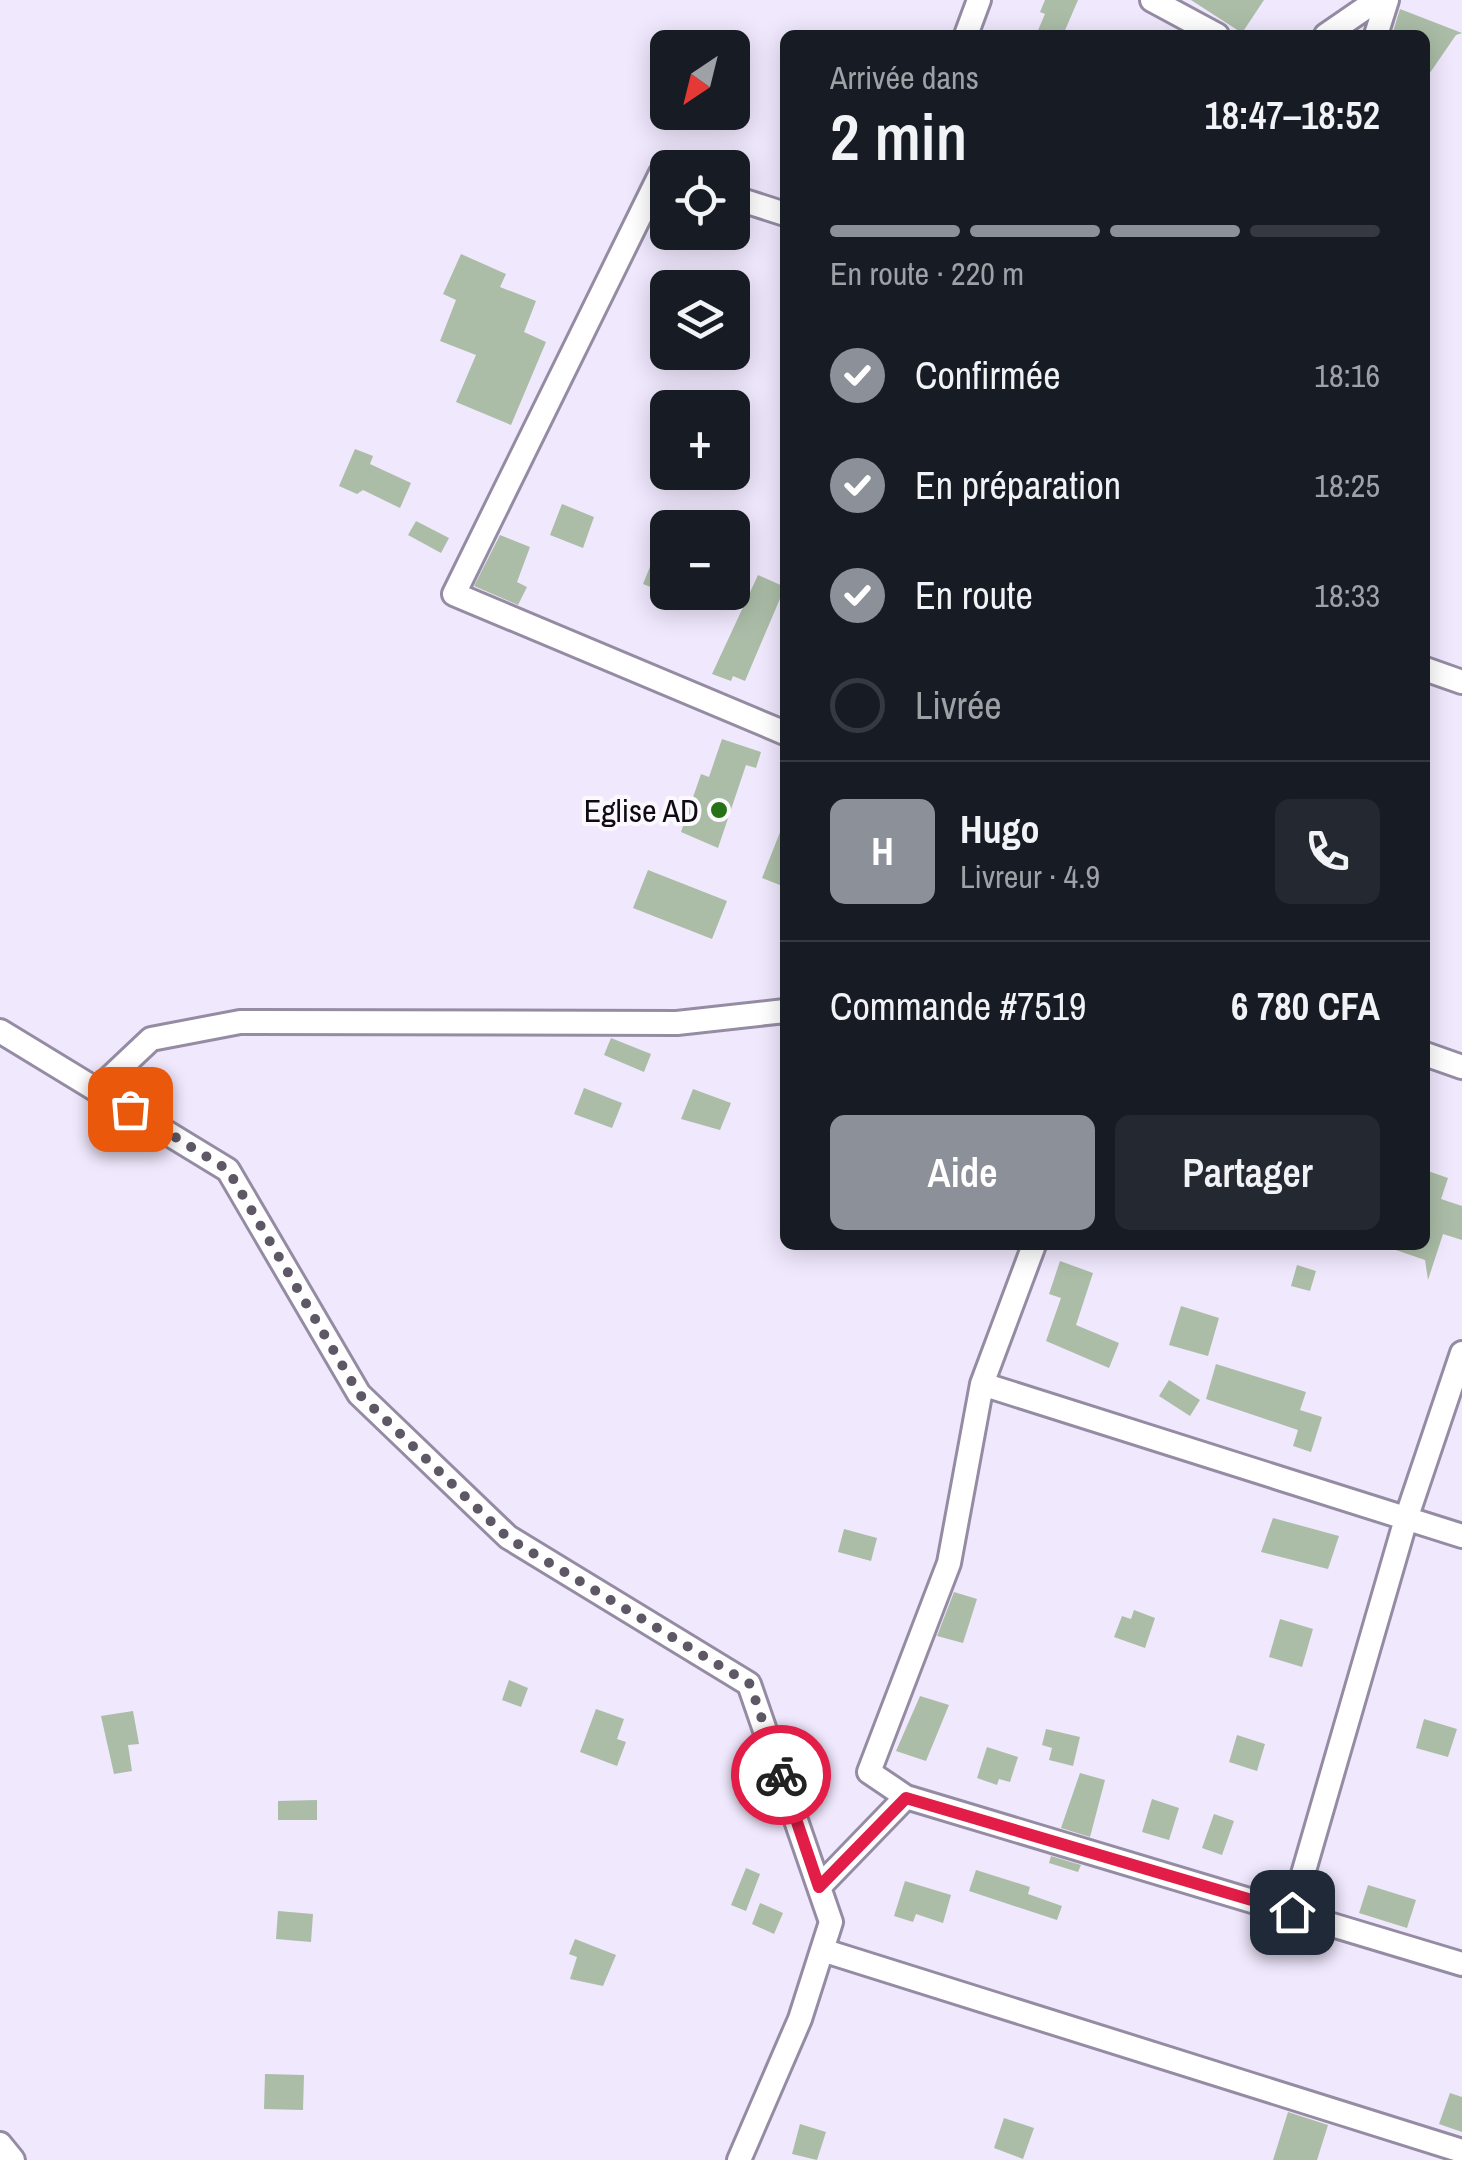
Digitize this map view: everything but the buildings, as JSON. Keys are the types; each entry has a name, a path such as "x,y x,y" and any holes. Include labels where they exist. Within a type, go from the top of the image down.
{"street":[{"path":"968,30 980,0"},
{"path":"1152,0 1208,30"},
{"path":"1333,30 1377,0"},
{"path":"1378,30 1387,0"},
{"path":"650,195 454,594 780,731"},
{"path":"750,202 780,212"},
{"path":"1430,671 1462,682"},
{"path":"98,1089 151,1039 240,1022 677,1023 780,1012"},
{"path":"0,1031 228,1170 359,1394 508,1538 750,1684 831,1922 800,2019 739,2160"},
{"path":"1430,1056 1462,1066"},
{"path":"1032,1250 982,1384 949,1563 869,1772 906,1798 1462,1964"},
{"path":"1292,1912 1406,1519 1462,1353"},
{"path":"982,1384 1462,1536"},
{"path":"819,1887 906,1798"},
{"path":"822,1950 1462,2150"},
{"path":"0,2144 14,2160"}],"way so far":[{"path":"130,1109 228,1170 359,1394 508,1538 750,1684 781,1775"}],"place":[{"name":"Eglise AD","path":"719,810"}],"route":[{"path":"781,1775 819,1887 906,1798 1292,1912"}]}
